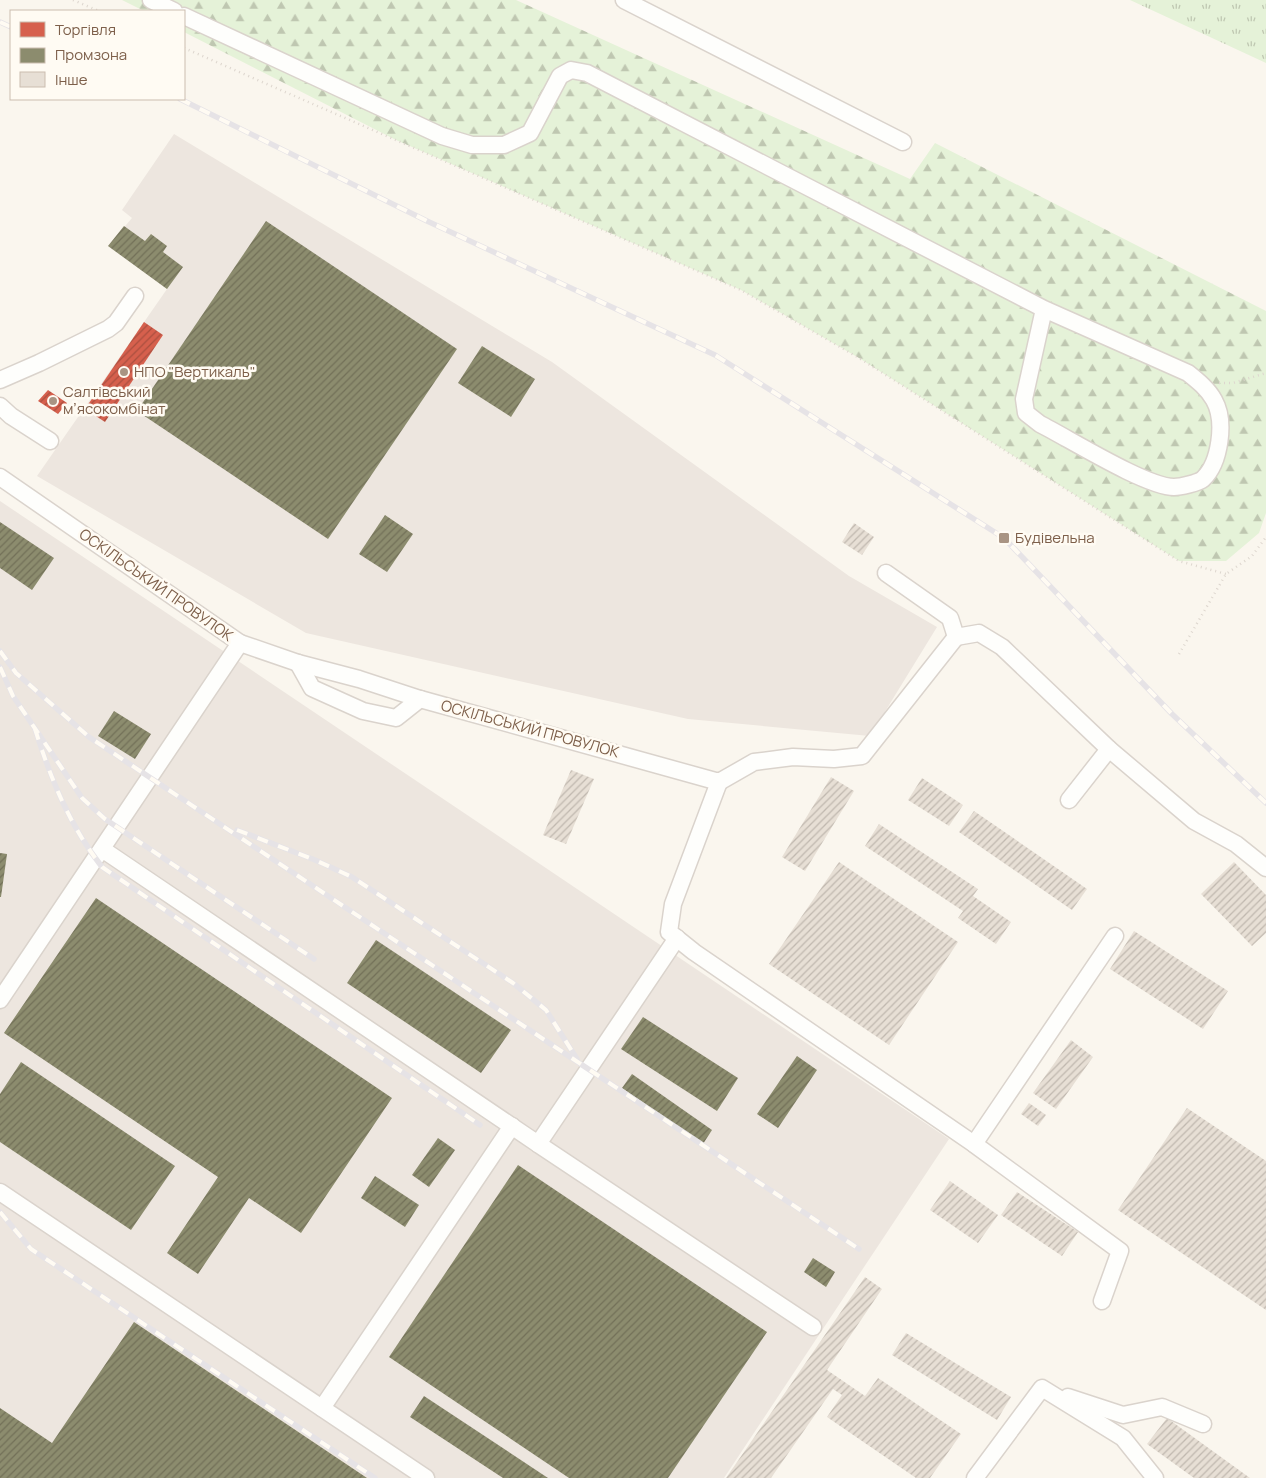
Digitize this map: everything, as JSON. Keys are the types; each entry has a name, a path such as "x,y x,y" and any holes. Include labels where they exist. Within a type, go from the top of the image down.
{"street":[{"path":"151,0 172,10"},
{"path":"624,0 902,142"},
{"path":"185,16 442,136 472,145 504,146 530,134 560,76 571,70 587,73 1044,310 1188,373 1203,384 1215,401 1220,419 1213,465 1202,480 1174,487 1145,479 1040,424 1026,413 1024,399 1044,310"},
{"path":"0,380 108,329 116,323 135,296"},
{"path":"0,406 11,416 50,441"},
{"name":"ОСКІЛЬСЬКИЙ ПРОВУЛОК","path":"0,476 240,643 298,663 359,679 420,699 719,782"},
{"path":"886,573 950,618 956,637"},
{"path":"1102,1301 1120,1252 974,1144 694,952 670,932 673,904 719,782 754,762 793,757 834,759 862,756 956,637 979,633 1002,647 1109,749 1194,821 1236,844 1266,868"},
{"path":"0,1000 240,643"},
{"path":"298,663 312,688 363,711 396,718 420,699"},
{"path":"1069,800 1109,749"},
{"path":"102,849 538,1144 813,1327"},
{"path":"974,1144 1115,936"},
{"path":"538,1144 676,938"},
{"path":"322,1408 512,1126"},
{"path":"0,1192 426,1478"},
{"path":"1042,1388 1123,1415 1162,1407 1203,1424"},
{"path":"975,1478 1042,1388"},
{"path":"1042,1388 1122,1438 1155,1478"}],"path":[{"path":"73,0 97,10"},
{"path":"185,48 741,290 859,358 1180,561 1226,574"},
{"path":"1203,384 1233,383 1266,373"},
{"path":"1179,654 1226,574 1252,556 1266,537"}],"shaded area":[{"path":"174,134 552,362 849,576 937,627 870,736 688,719 306,633 37,476 167,289 108,246 132,218 122,210"},
{"path":"0,501 949,1139 724,1478 0,1478"}],"green space":[{"path":"122,0 516,0 910,179 935,143 1266,311 1266,513 1259,533 1226,561 1179,561 859,358 741,290 396,140 185,33 185,10 142,10"},
{"path":"1130,0 1266,0 1266,63"}],"building: Торгівля":[{"name":"НПО \"Вертикаль\"","path":"144,322 163,335 105,422 85,409"},
{"path":"48,390 67,403 58,414 38,401"}],"building: Промзона":[{"path":"266,221 457,349 328,539 137,411"},
{"path":"124,226 145,241 151,234 167,246 163,252 183,267 167,289 108,246"},
{"path":"482,346 535,379 511,417 458,383"},
{"path":"385,515 413,534 387,572 359,554"},
{"path":"0,522 54,558 32,590 0,568"},
{"path":"114,711 151,734 135,759 98,736"},
{"path":"0,853 7,854 1,897 0,897"},
{"path":"96,898 392,1098 301,1233 249,1198 198,1274 167,1253 218,1177 4,1033"},
{"path":"376,940 511,1030 481,1073 347,983"},
{"path":"643,1017 738,1078 717,1111 621,1049"},
{"path":"797,1056 817,1070 778,1128 757,1114"},
{"path":"21,1062 175,1166 131,1230 0,1142 0,1094"},
{"path":"632,1074 712,1130 703,1144 622,1088"},
{"path":"438,1138 455,1150 429,1187 412,1175"},
{"path":"518,1165 767,1332 668,1478 569,1478 389,1357"},
{"path":"375,1176 419,1205 405,1227 361,1198"},
{"path":"813,1258 835,1272 826,1287 804,1272"},
{"path":"134,1322 367,1478 0,1478 0,1408 52,1443"},
{"path":"424,1396 548,1478 503,1478 410,1417"}],"building: Інше":[{"path":"854,523 874,537 862,555 842,542"},
{"path":"571,770 594,779 566,844 543,835"},
{"path":"831,777 854,791 805,871 782,857"},
{"path":"922,778 963,805 949,826 908,800"},
{"path":"974,811 1087,889 1072,910 959,832"},
{"path":"879,824 978,889 973,896 1011,922 996,944 958,918 963,911 865,846"},
{"path":"839,862 958,942 889,1045 769,964"},
{"path":"1234,862 1266,895 1266,933 1252,946 1201,894"},
{"path":"1134,931 1228,991 1203,1029 1110,969"},
{"path":"1071,1040 1093,1057 1056,1109 1033,1093"},
{"path":"1029,1103 1046,1115 1038,1126 1021,1114"},
{"path":"1187,1108 1266,1161 1266,1310 1118,1210"},
{"path":"950,1181 998,1215 978,1243 930,1210"},
{"path":"1017,1192 1078,1232 1062,1256 1001,1215"},
{"path":"865,1277 882,1289 827,1370 865,1396 878,1378 961,1434 930,1478 916,1478 827,1417 842,1395 833,1389 771,1478 726,1478"},
{"path":"906,1333 1011,1397 997,1420 892,1355"},
{"path":"1167,1418 1250,1478 1194,1478 1147,1444"}],"railway":[{"path":"0,22 10,27"},
{"path":"182,100 427,221 715,355 1004,538 1172,714 1266,803"},
{"path":"0,651 16,673 89,737 859,1249"},
{"path":"0,667 13,696 82,798 105,819 314,959"},
{"path":"35,729 62,801 80,835 102,867 480,1125"},
{"path":"237,830 315,860 352,877 513,983 546,1010 577,1059"},
{"path":"0,1212 31,1249 375,1478"}],"place":[{"name":"НПО \"Вертикаль\"","path":"124,372"},
{"name":"Салтівський мʼясокомбінат","path":"53,401"},
{"name":"Будівельна","path":"1004,538"}]}
